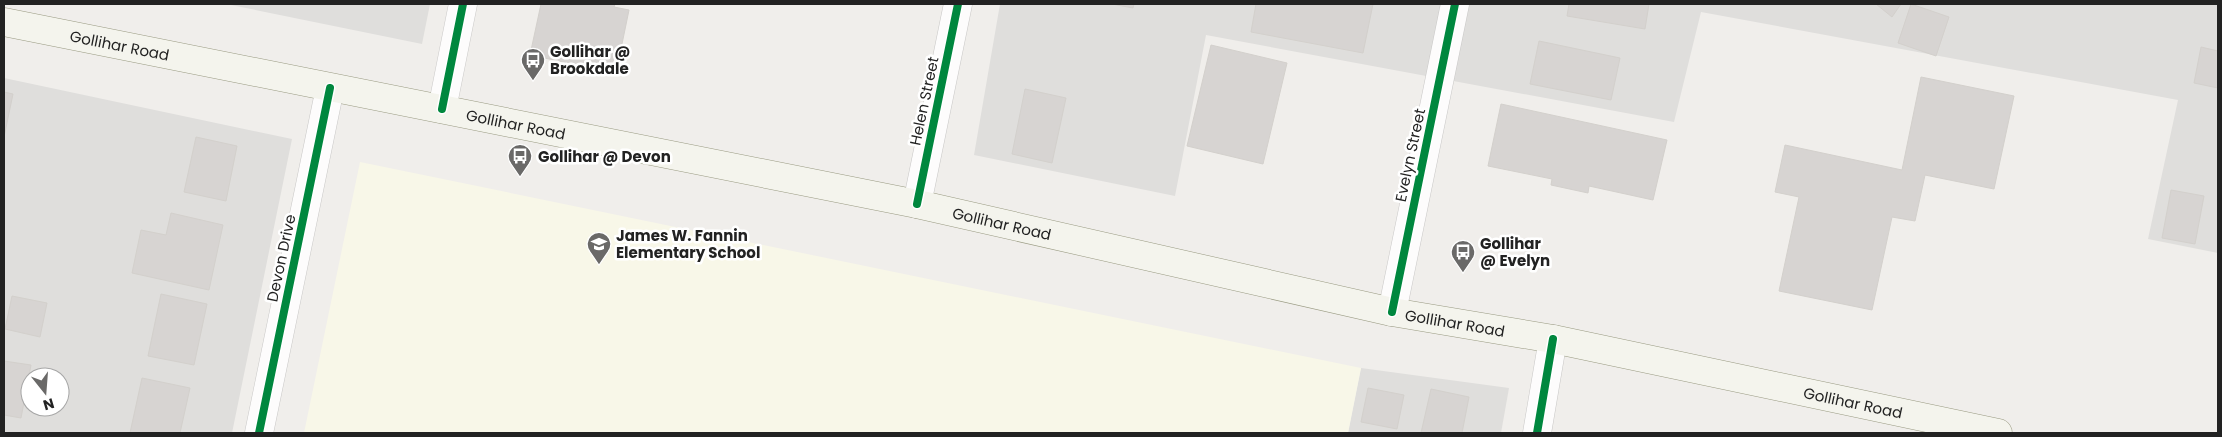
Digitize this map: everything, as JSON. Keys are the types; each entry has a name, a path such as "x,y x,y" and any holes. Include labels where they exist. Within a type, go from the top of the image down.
{"main road":[{"name":"Gollihar Road","path":"4,22 917,204 1392,312 1553,339 1998,433"}],"street":[{"path":"442,109 463,4"},
{"name":"Helen Street","path":"917,204 958,4"},
{"name":"Evelyn Street","path":"1392,312 1455,4"},
{"name":"Devon Drive","path":"259,433 330,88"},
{"path":"1537,433 1553,339"}],"shaded area":[{"path":"226,4 430,4 422,44"},
{"path":"1000,4 2218,4 2218,253 2148,239 2178,100 1701,12 1674,122 1206,35 1175,196 974,155"},
{"path":"4,78 292,139 232,433 4,433"},
{"name":"James W. Fannin Elementary School","path":"360,162 1361,368 1348,433 304,433"},
{"path":"1361,368 1509,388 1501,433 1348,433"}],"building":[{"path":"541,4 615,4 614,7 629,10 616,73 530,55"},
{"path":"1112,4 1134,4 1133,8"},
{"path":"1256,4 1373,4 1363,53 1251,32"},
{"path":"1569,4 1649,4 1645,29 1567,16"},
{"path":"1876,4 1901,4 1892,17"},
{"path":"1911,4 1949,17 1936,56 1898,43"},
{"path":"1539,41 1620,58 1611,100 1530,84"},
{"path":"1211,45 1287,63 1263,164 1187,146"},
{"path":"2201,47 2218,51 2218,88 2194,83"},
{"path":"1921,77 2014,96 1994,189 1925,175 1915,221 1892,217 1872,310 1779,291 1799,197 1775,192 1785,145 1902,170"},
{"path":"1025,89 1066,98 1052,163 1012,154"},
{"path":"4,92 13,94 4,137"},
{"path":"1501,104 1667,140 1653,200 1589,186 1588,193 1551,185 1552,179 1488,166"},
{"path":"196,137 237,146 226,201 184,192"},
{"path":"2171,190 2204,196 2195,244 2162,238"},
{"path":"171,213 223,225 209,290 132,273 141,230 166,235"},
{"path":"161,294 207,304 194,365 148,356"},
{"path":"12,296 47,303 40,337 5,329"},
{"path":"4,361 31,365 31,367 20,367 21,418 4,415"},
{"path":"142,378 190,388 180,433 130,433"},
{"path":"1368,388 1404,395 1397,429 1361,422"},
{"path":"1431,389 1469,397 1462,433 1421,433"}],"cycle path":[{"path":"442,109 463,4"},
{"path":"917,204 958,4"},
{"path":"1392,312 1455,4"},
{"path":"259,433 330,88"},
{"path":"1537,433 1553,339"}],"place":[{"name":"Gollihar @ Brookdale","path":"533,81"},
{"name":"Gollihar @ Devon","path":"520,177"},
{"name":"James W. Fannin Elementary School","path":"599,265"},
{"name":"Gollihar @ Evelyn","path":"1463,273"}]}
